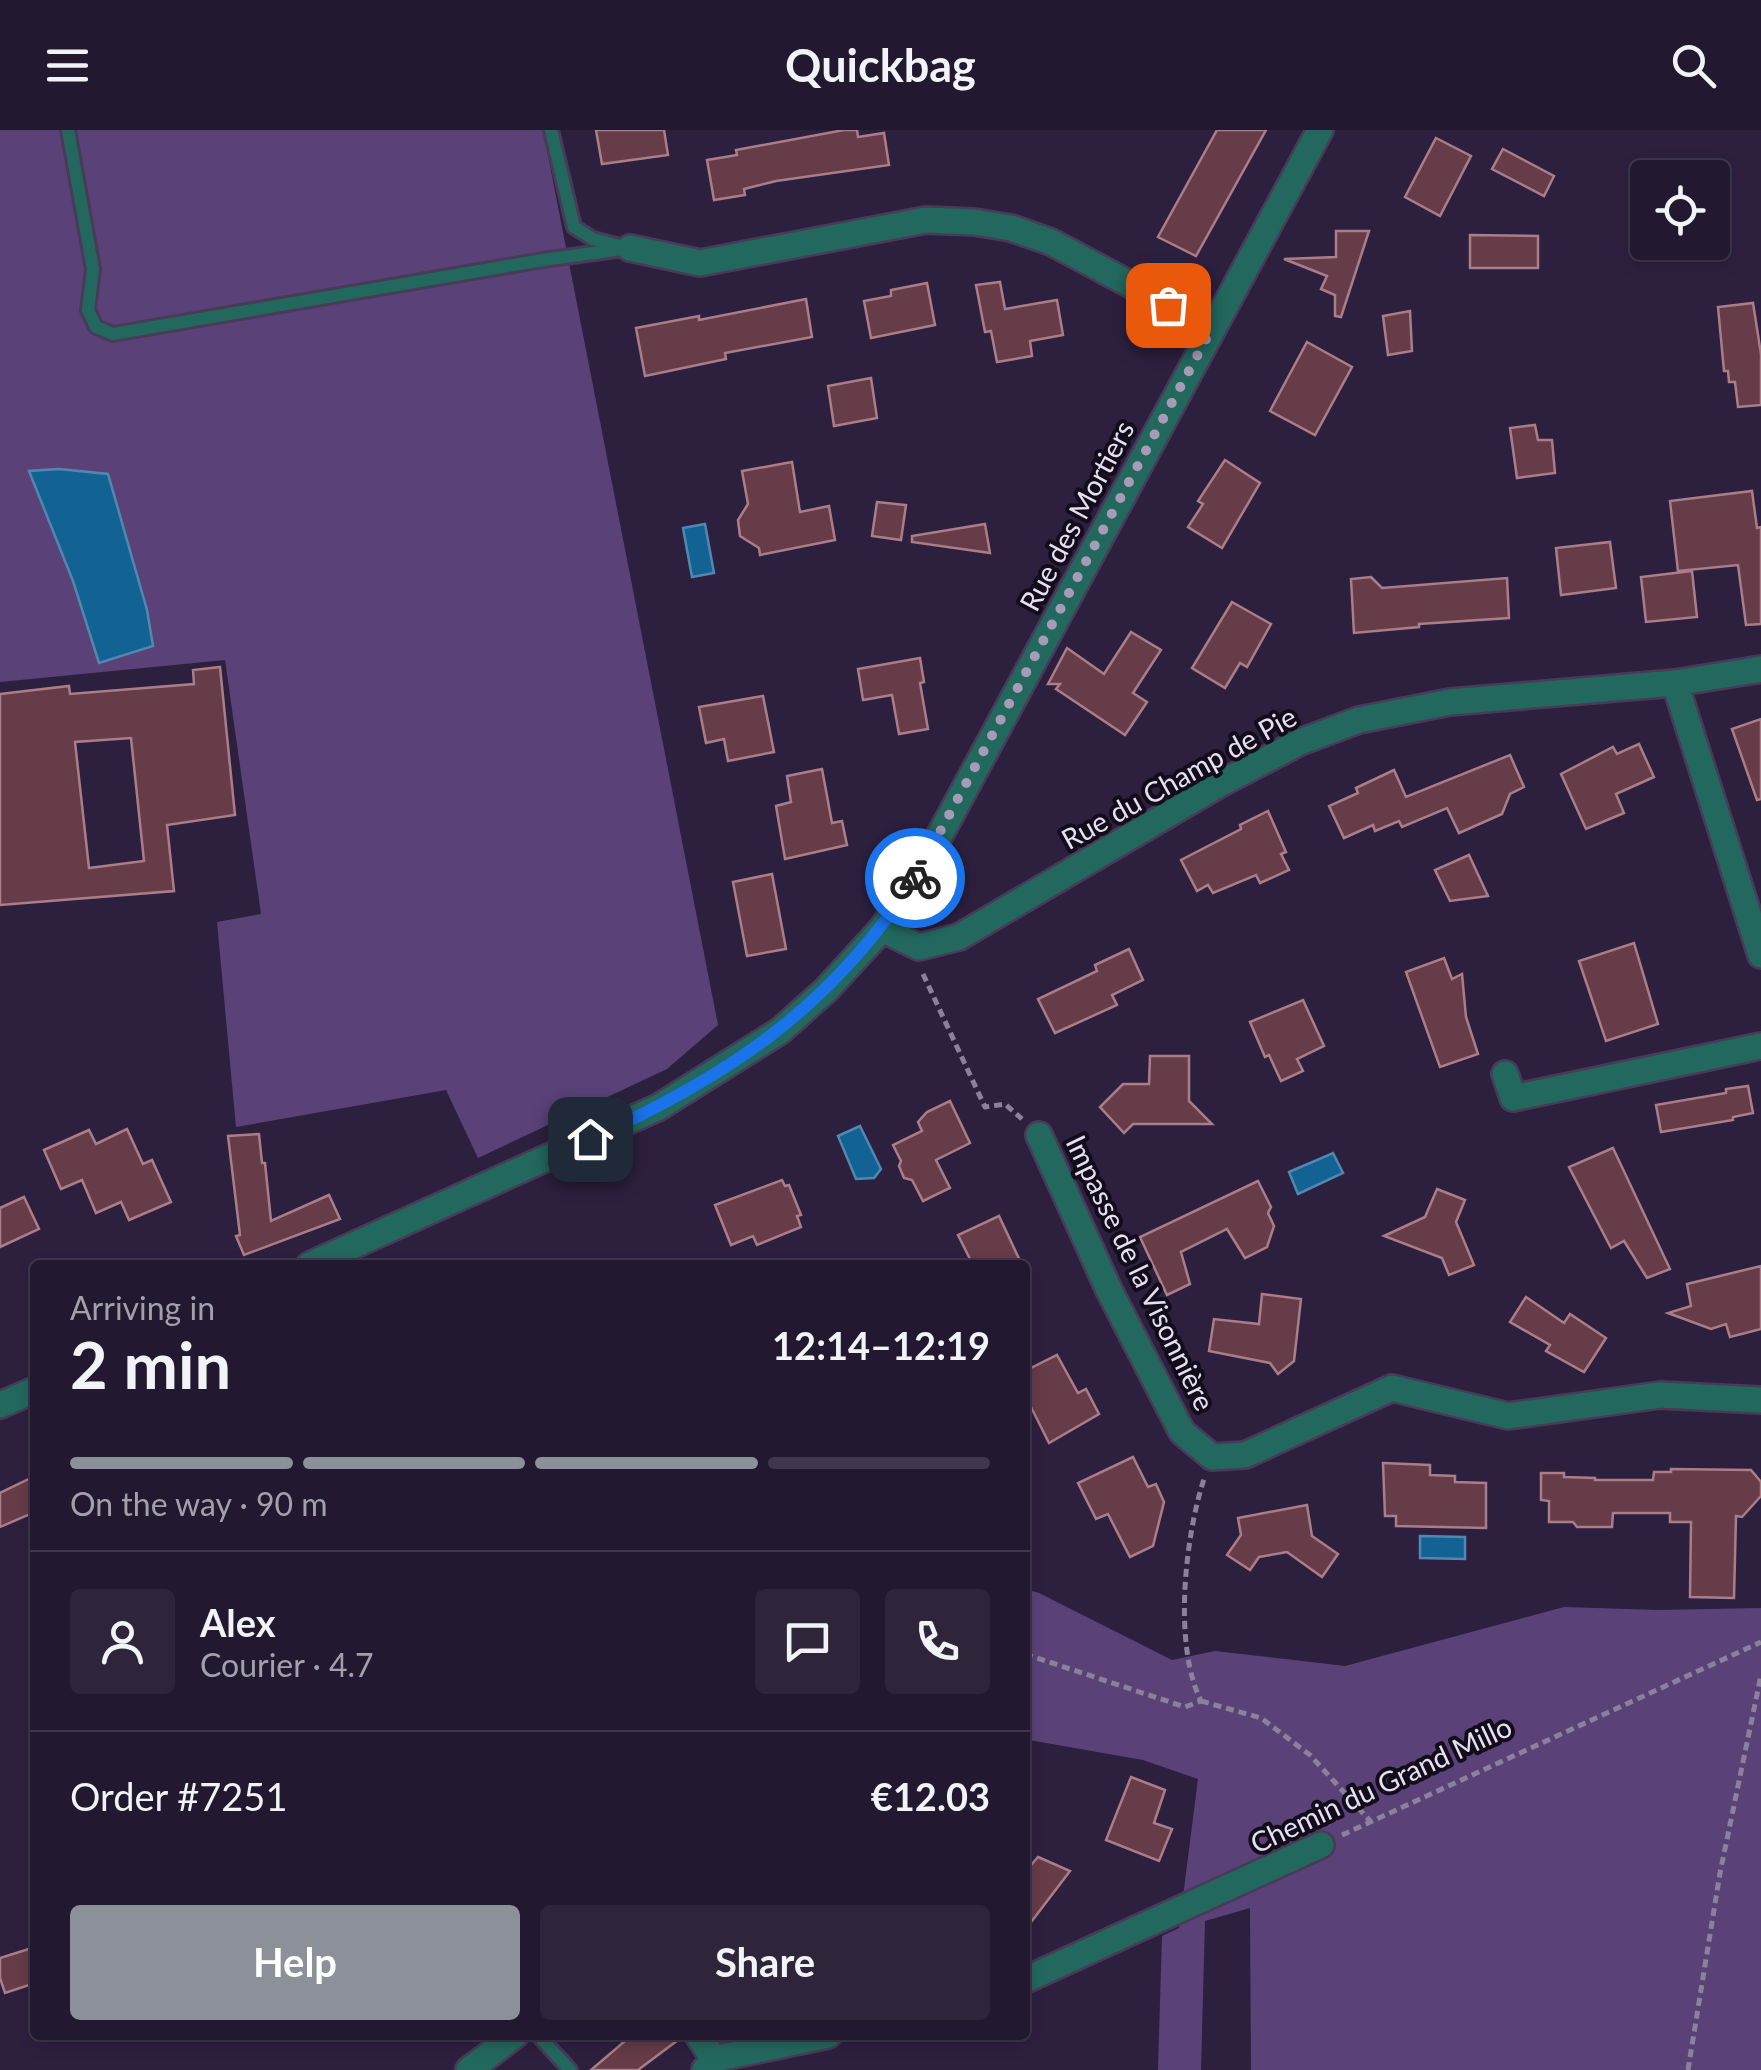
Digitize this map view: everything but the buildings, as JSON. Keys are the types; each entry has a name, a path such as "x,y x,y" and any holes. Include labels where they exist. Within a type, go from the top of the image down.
{"street":[{"name":"Rue des Mortiers","path":"321,1260 660,1108 780,1031 826,990 882,928 928,858 1320,130"},
{"path":"630,248 700,263 926,220 974,222 1010,228 1051,242 1197,320 1210,332"},
{"name":"Rue du Champ de Pie","path":"919,947 959,937 1218,786 1300,742 1358,720 1450,702 1674,683 1761,669"},
{"path":"1674,683 1761,956"},
{"path":"882,928 919,947"},
{"path":"1505,1074 1513,1098 1761,1046"},
{"name":"Impasse de la Visonnière","path":"1039,1135 1110,1290 1182,1432 1212,1457"},
{"path":"1212,1457 1245,1455 1392,1388 1508,1416 1660,1395 1761,1400"},
{"path":"0,1406 30,1392"},
{"name":"Chemin du Grand Millo","path":"1030,1978 1322,1845"},
{"path":"469,2070 508,2040"},
{"path":"700,2040 710,2064 808,2040"}],"lane":[{"path":"68,130 93,268 88,310 96,328 113,334 630,248"},
{"path":"551,130 574,227 593,239 630,248"},
{"path":"543,2040 570,2070"}],"path":[{"path":"919,947 924,978 986,1107 1005,1104 1039,1135"},
{"path":"1200,1701 1182,1619 1198,1499 1212,1457"},
{"name":"Chemin du Grand Millo","path":"1322,1845 1761,1642"},
{"path":"1030,1656 1185,1707 1200,1701 1261,1718 1310,1755 1371,1822"},
{"path":"1688,2070 1720,1873 1761,1676"}],"shaded area":[{"path":"0,130 543,130 718,1025 667,1069 478,1158 446,1090 236,1127 217,922 261,914 225,660 0,682"},
{"path":"1030,1590 1172,1660 1215,1651 1345,1666 1564,1607 1761,1608 1761,2070 1251,2070 1250,1908 1205,1921 1201,2070 1158,2070 1162,1936 1179,1928 1198,1779 1143,1760 1030,1740"}],"water":[{"path":"59,469 108,474 147,610 153,646 99,663 73,581 29,471"},
{"path":"705,524 714,573 692,577 683,528"},
{"path":"860,1126 881,1169 874,1178 856,1179 838,1136"},
{"path":"1333,1153 1343,1173 1298,1194 1289,1172"},
{"path":"1420,1536 1465,1537 1465,1559 1420,1558"}],"way so far":[{"path":"915,878 1210,332 1197,320 1168,305"}],"route":[{"path":"590,1139 660,1108 780,1031 826,990 882,928 915,878"}]}
